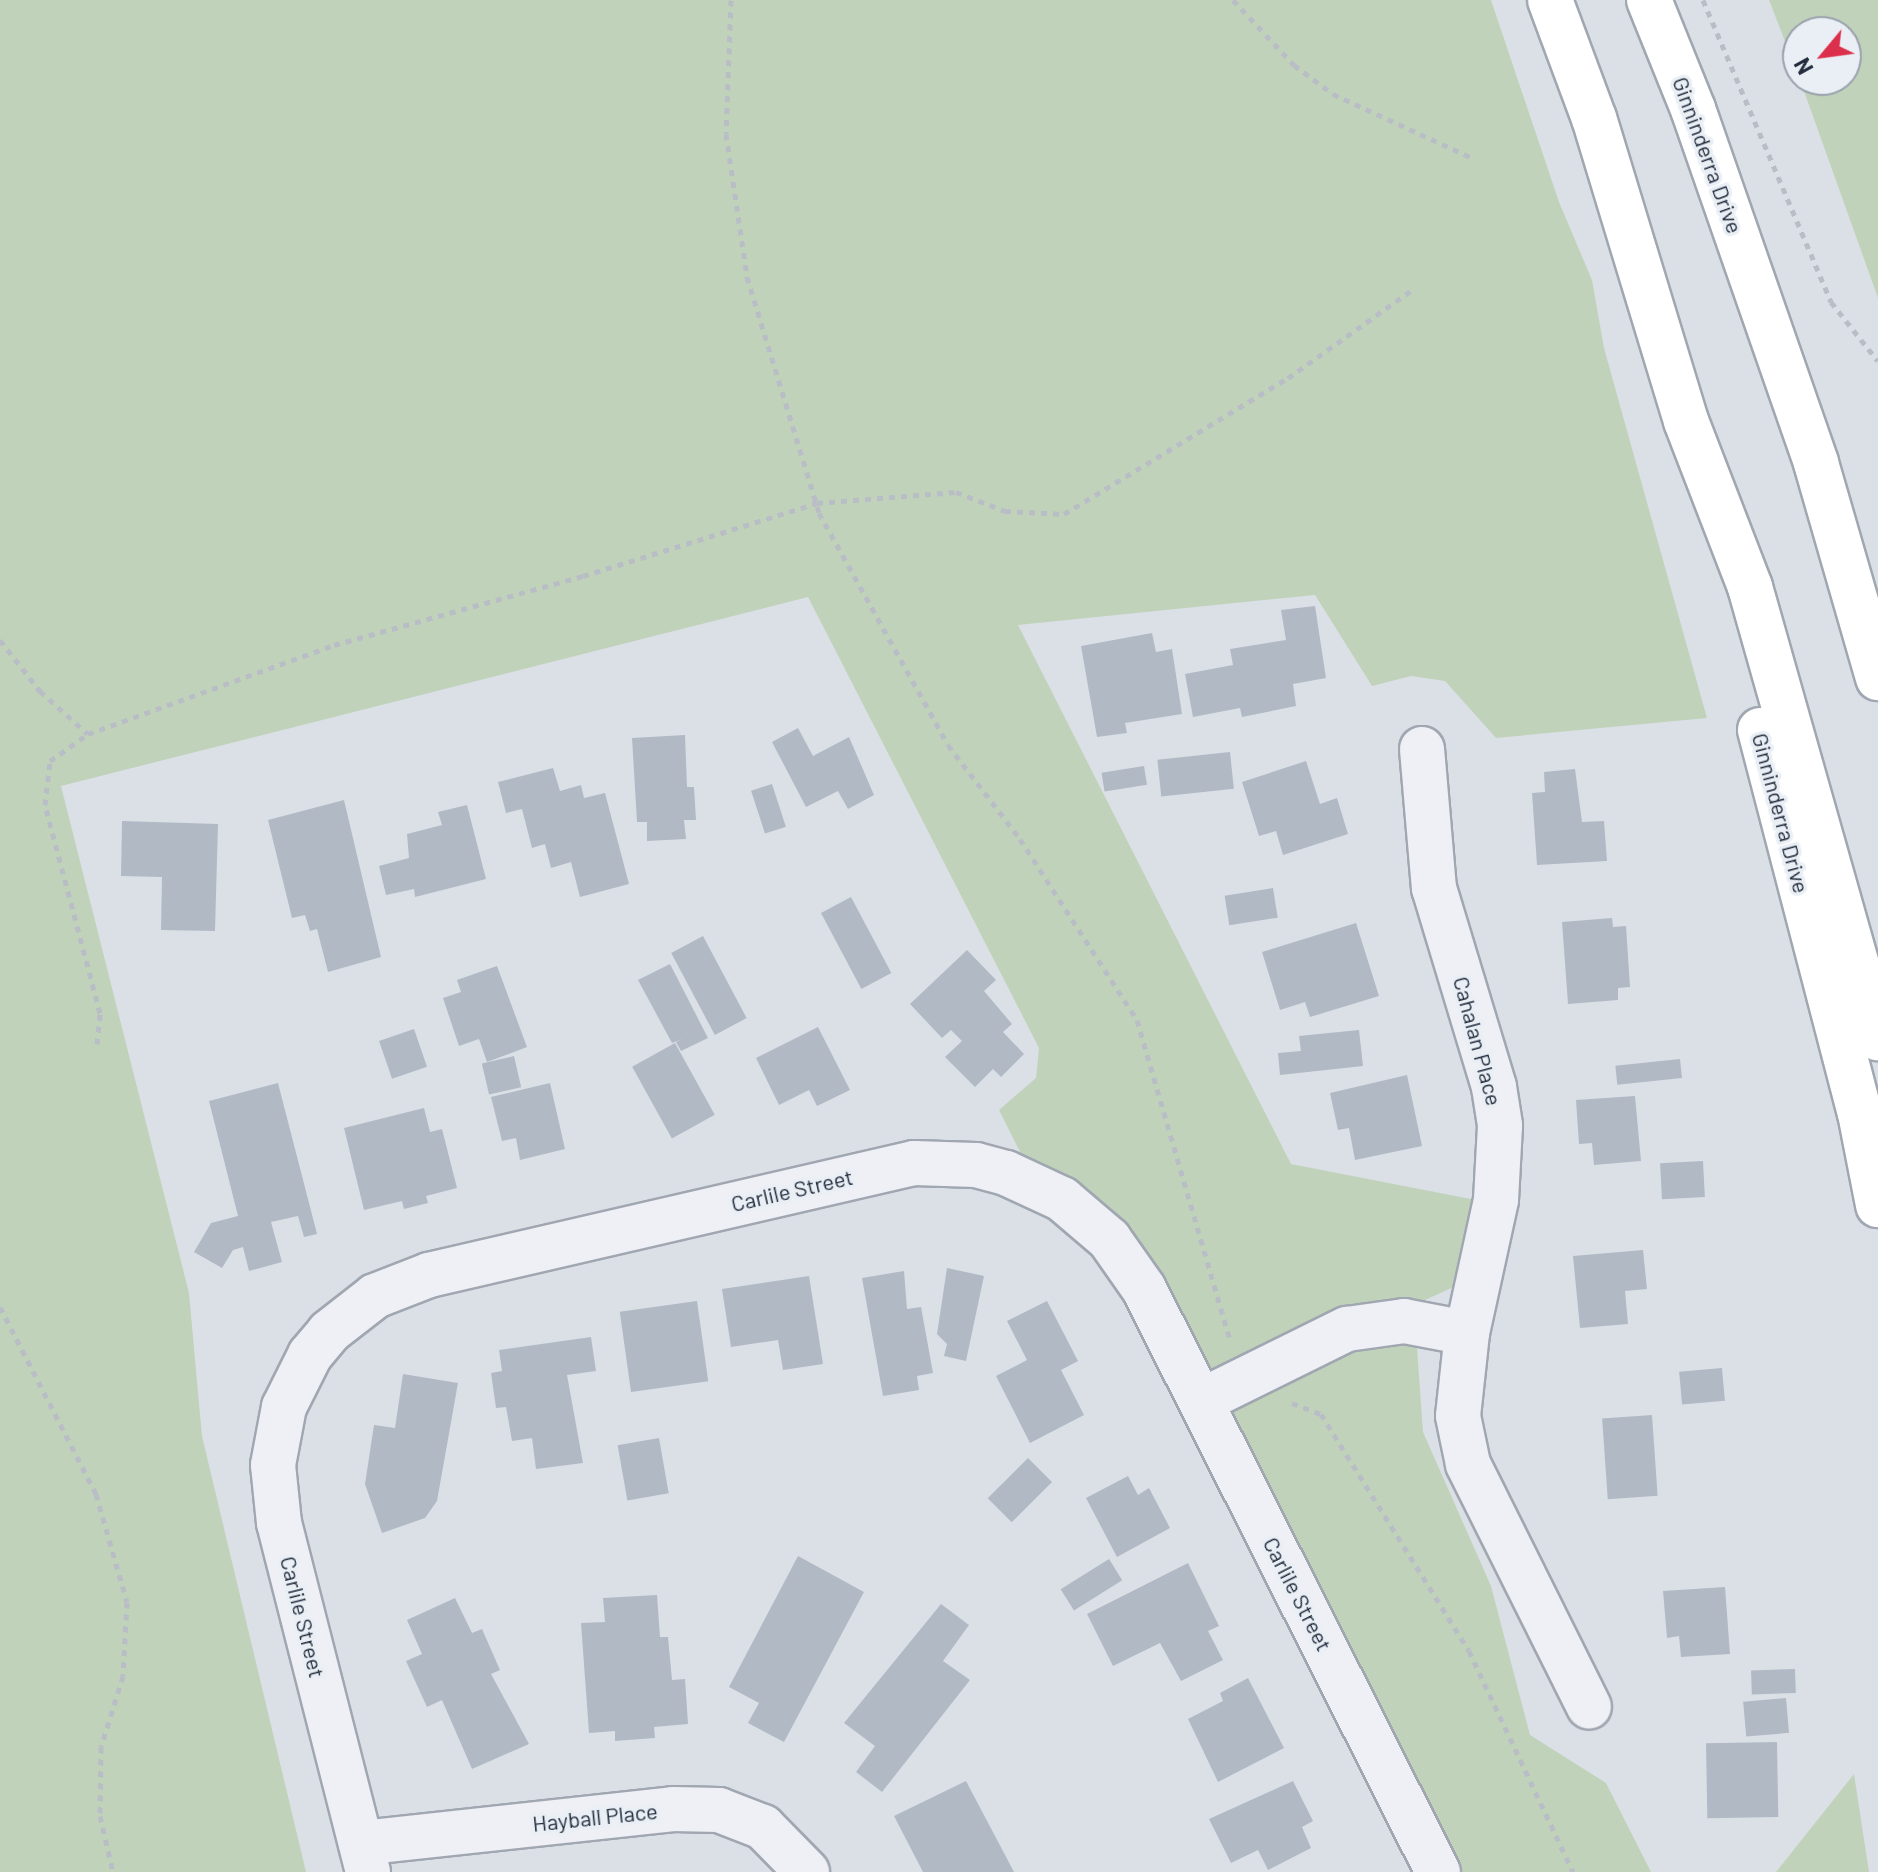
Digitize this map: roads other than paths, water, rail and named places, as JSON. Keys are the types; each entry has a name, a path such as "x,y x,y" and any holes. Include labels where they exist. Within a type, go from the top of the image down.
{"main road":[{"name":"Ginninderra Drive","path":"1550,0 1594,118 1686,421 1750,587 1878,1038"},
{"name":"Ginninderra Drive","path":"1649,0 1693,109 1816,463 1878,678"},
{"name":"Ginninderra Drive","path":"1686,421 1724,593 1860,1113 1878,1205"}],"street":[{"name":"Cahalan Place","path":"1422,749 1434,888 1494,1087 1500,1126 1496,1200 1467,1333 1458,1416 1468,1464 1589,1707"},
{"name":"Carlile Street","path":"364,1858 279,1523 273,1465 284,1407 310,1355 329,1332 375,1296 429,1275 914,1163 976,1165 1062,1199 1109,1239 1144,1289 1438,1872"},
{"path":"1201,1401 1347,1329 1375,1322 1404,1321 1467,1333"},
{"name":"Hayball Place","path":"364,1858 673,1809 719,1810 763,1827 807,1872"}]}
